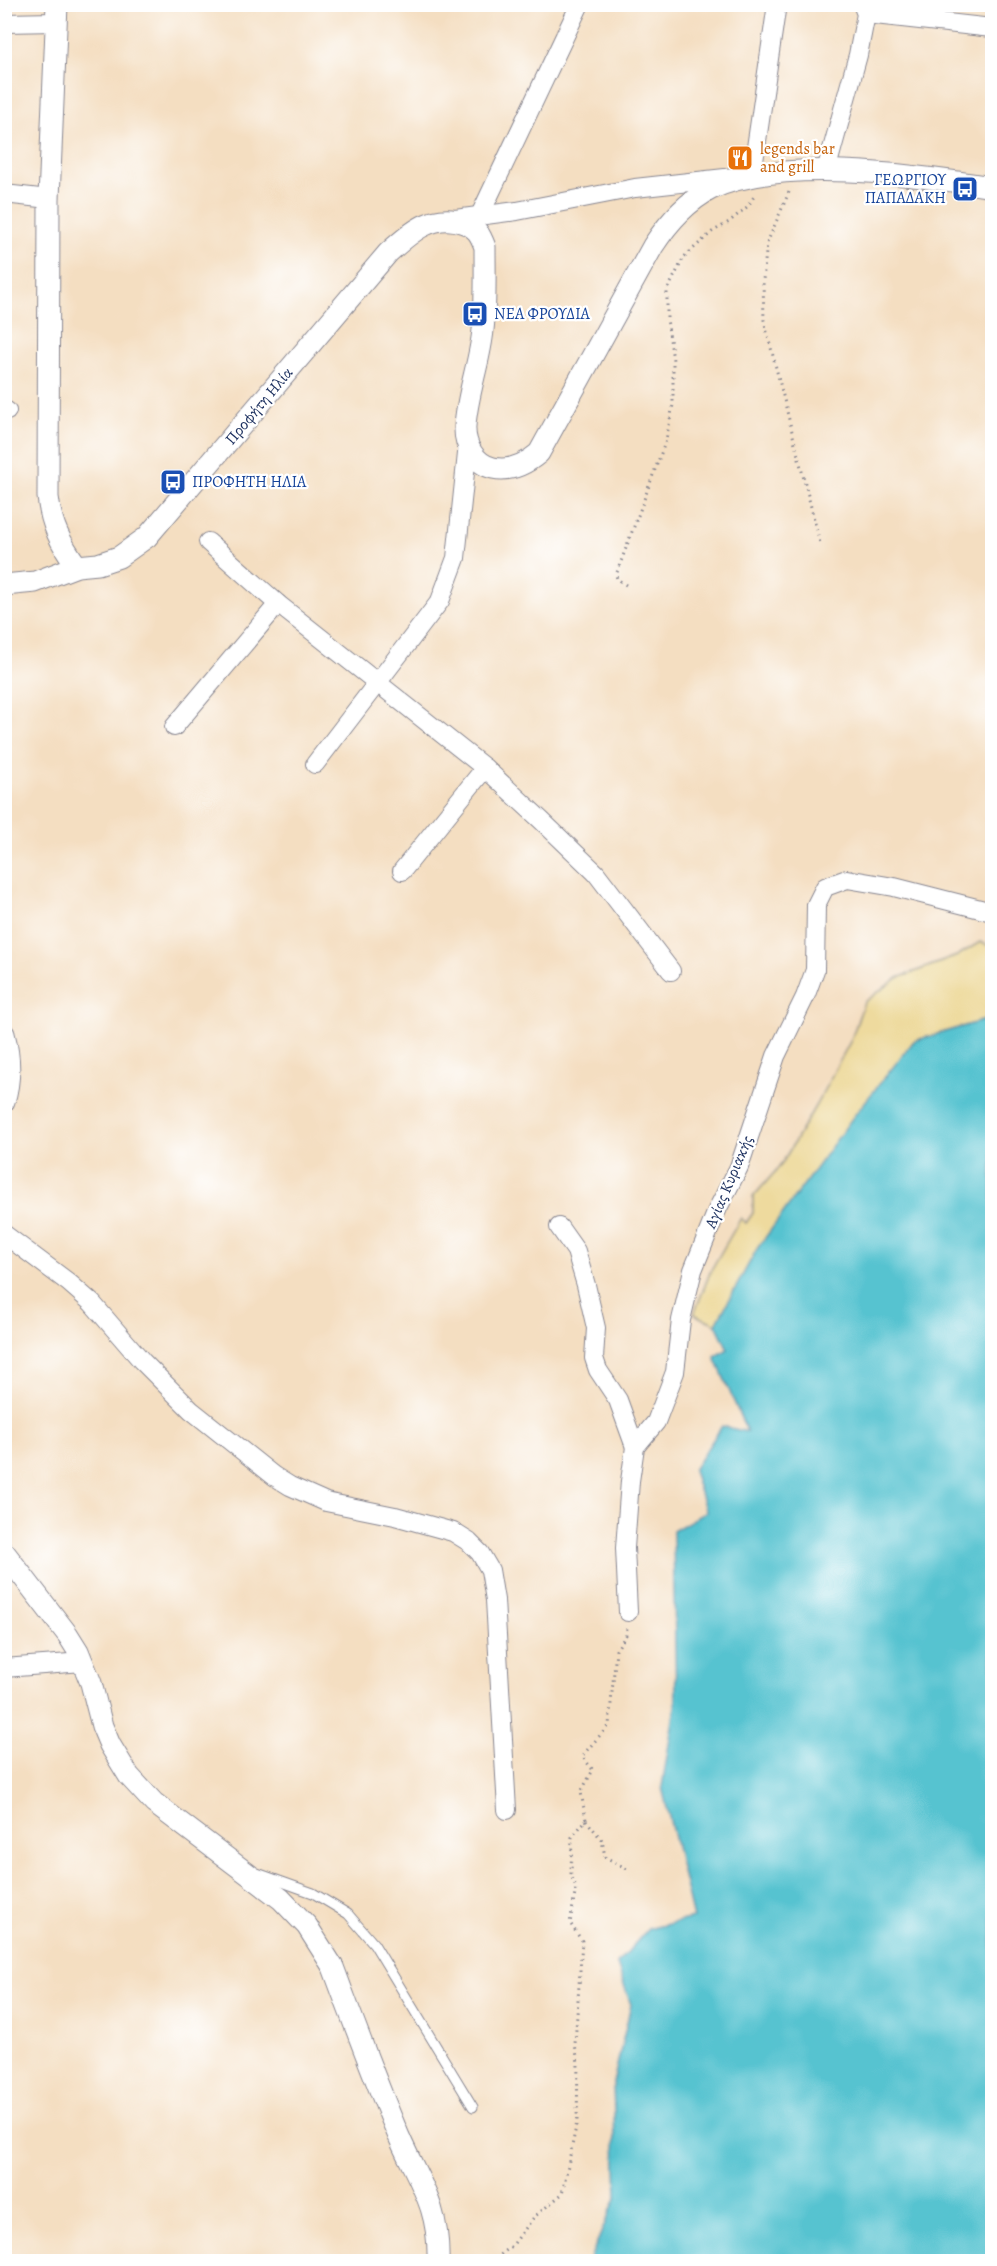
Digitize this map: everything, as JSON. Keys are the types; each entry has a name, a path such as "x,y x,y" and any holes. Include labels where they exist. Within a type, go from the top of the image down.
{"street":[{"path":"480,215 579,4"},
{"path":"468,444 483,466 499,470 523,465 539,453 616,310 666,227 675,216 699,196 712,189 761,174 777,4"},
{"path":"826,171 858,55 864,9 993,28"},
{"path":"4,23 56,13 49,199 48,497 55,531 62,546 77,567"},
{"name":"Προφήτη Ηλία","path":"4,585 35,582 77,567 98,564 119,557 147,537 388,253 429,222 517,211 635,188 761,174 826,171 898,175 993,187"},
{"path":"4,194 49,199"},
{"path":"315,764 440,601 456,558 468,444 465,427 483,330 485,247 480,234 474,227 454,219"},
{"path":"208,542 278,604 485,768 596,873 671,971"},
{"path":"174,727 278,604"},
{"path":"402,871 485,768"},
{"name":"Αγίας Κυριακής","path":"635,1447 656,1422 671,1383 675,1372 681,1320 693,1270 718,1208 740,1167 776,1056 805,997 815,970 816,905 825,887 847,879 894,887 993,912"},
{"path":"4,1034 9,1055 9,1078 4,1101"},
{"path":"559,1227 576,1251 586,1285 596,1328 594,1358 598,1370 618,1400 635,1447 625,1548 628,1612"},
{"path":"4,1233 92,1303 142,1361 191,1410 274,1476 326,1502 395,1516 453,1532 469,1542 480,1553 490,1570 495,1600 507,1810"},
{"path":"4,1552 68,1635 83,1662 110,1745 129,1776 154,1803 281,1899 322,1947 333,1967 396,2130 432,2204 439,2239 438,2262"},
{"path":"4,1668 83,1662"}],"lane":[{"path":"233,1864 313,1893 348,1914 374,1944 473,2107"}],"path":[{"path":"801,172 784,200 767,243 763,280 764,320 820,543"},
{"path":"626,585 617,579 616,574 666,440 673,405 673,360 667,319 667,291 684,257 712,232 748,206 761,174"},
{"path":"628,1612 626,1635 616,1650 609,1725 582,1756 593,1770 581,1792 586,1820 602,1840 605,1857 629,1870"},
{"path":"491,2262 512,2246 534,2217 562,2194 577,2122 578,2063 575,2044 582,1941 570,1923 576,1888 571,1875 572,1837 586,1820"}],"sand":[{"path":"980,942 992,947 992,1018 914,1041 757,1249 716,1324 694,1314 711,1270 741,1218 746,1223 753,1213 753,1197 781,1165 816,1105 851,1040 864,1002 898,978 957,956"}],"water":[{"path":"992,1018 992,2261 589,2261 617,2196 613,2083 631,2005 617,1964 648,1929 693,1918 662,1787 676,1701 673,1531 706,1512 693,1470 722,1426 747,1432 715,1357 728,1349 716,1324 757,1249 853,1117 914,1041"}],"place":[{"name":"legends bar and grill","path":"740,158"},
{"name":"ΓΕΩΡΓΙΟΥ ΠΑΠΑΔΑΚΗ","path":"965,189"},
{"name":"ΝΕΑ ΦΡΟΥΔΙΑ","path":"475,314"},
{"name":"ΠΡΟΦΗΤΗ ΗΛΙΑ","path":"173,482"}]}
